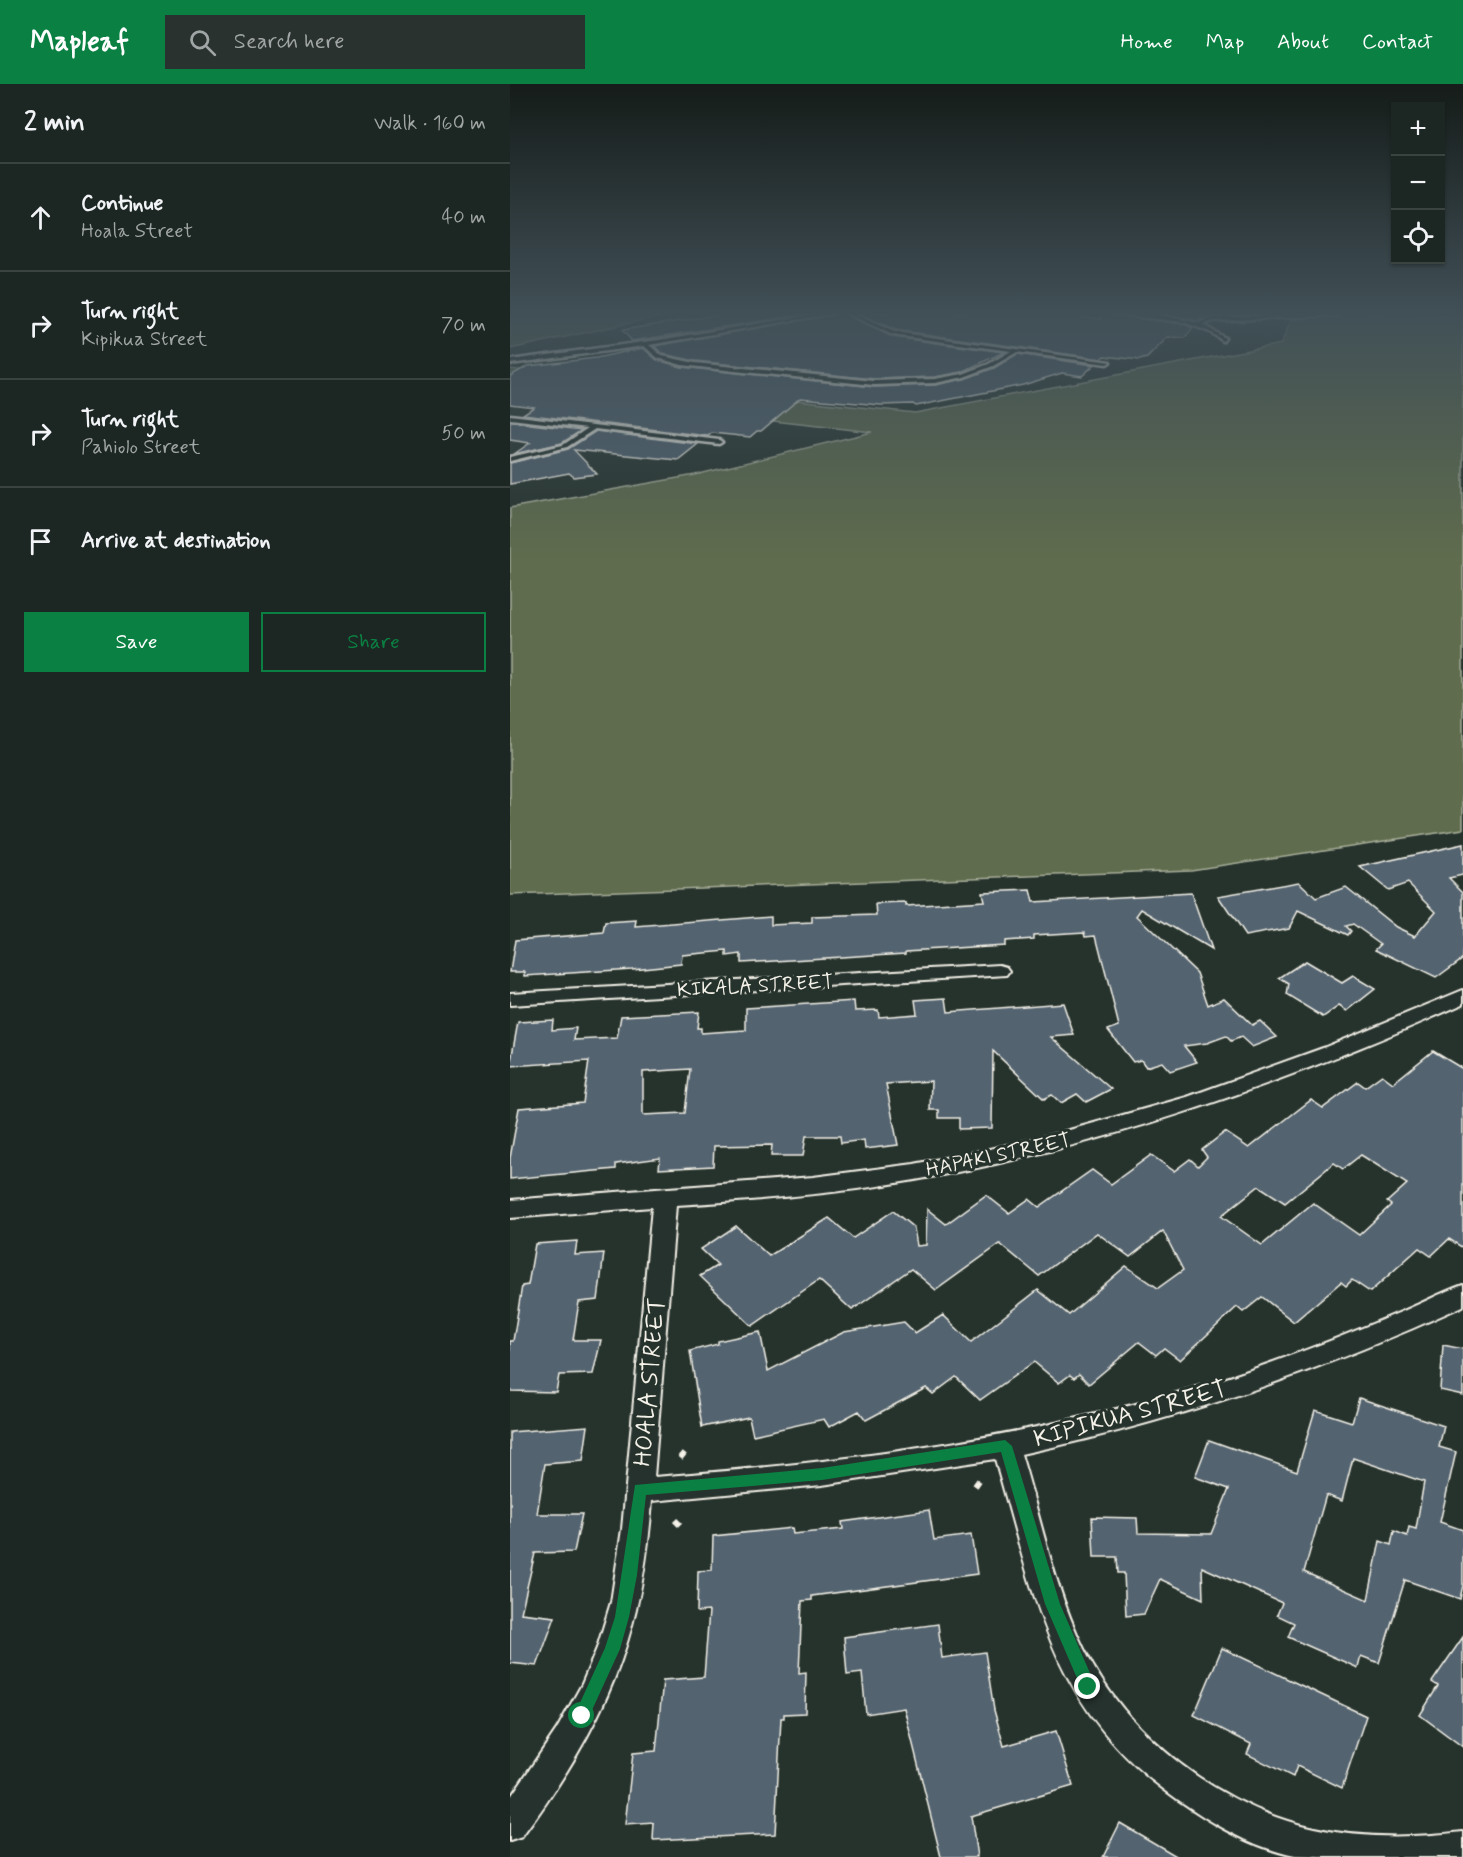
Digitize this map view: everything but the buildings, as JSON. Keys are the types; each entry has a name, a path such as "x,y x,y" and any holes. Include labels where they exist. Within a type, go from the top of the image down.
{"street":[{"name":"KIKALA STREET","path":"510,999 1000,971"},
{"name":"HAPAKI STREET","path":"510,1209 764,1190 913,1172 1088,1135 1208,1098 1303,1063 1463,996"},
{"name":"HOALA STREET","path":"510,1825 551,1768 577,1725 612,1649 630,1575 640,1490 665,1197"},
{"name":"KIPIKUA STREET","path":"640,1490 822,1474 1005,1446 1084,1428 1270,1373 1359,1340 1463,1294"},
{"path":"1005,1446 1052,1604 1077,1667 1102,1706 1138,1747 1189,1788 1261,1829 1312,1845 1362,1852 1407,1853 1463,1849"}],"lane":[{"path":"510,417 719,442"},
{"path":"510,459 553,450 571,442 594,427"}],"path":[{"path":"680,1458 685,1452"},
{"path":"975,1486 980,1479"}],"green space":[{"path":"544,396 756,396 915,413 1007,396 1463,396 1463,829 1191,870 510,895 510,508 695,475 872,432"}],"route":[{"path":"582,1716 612,1649 622,1617 630,1575 640,1490 822,1474 1005,1446 1052,1604 1077,1667 1088,1687"}]}
